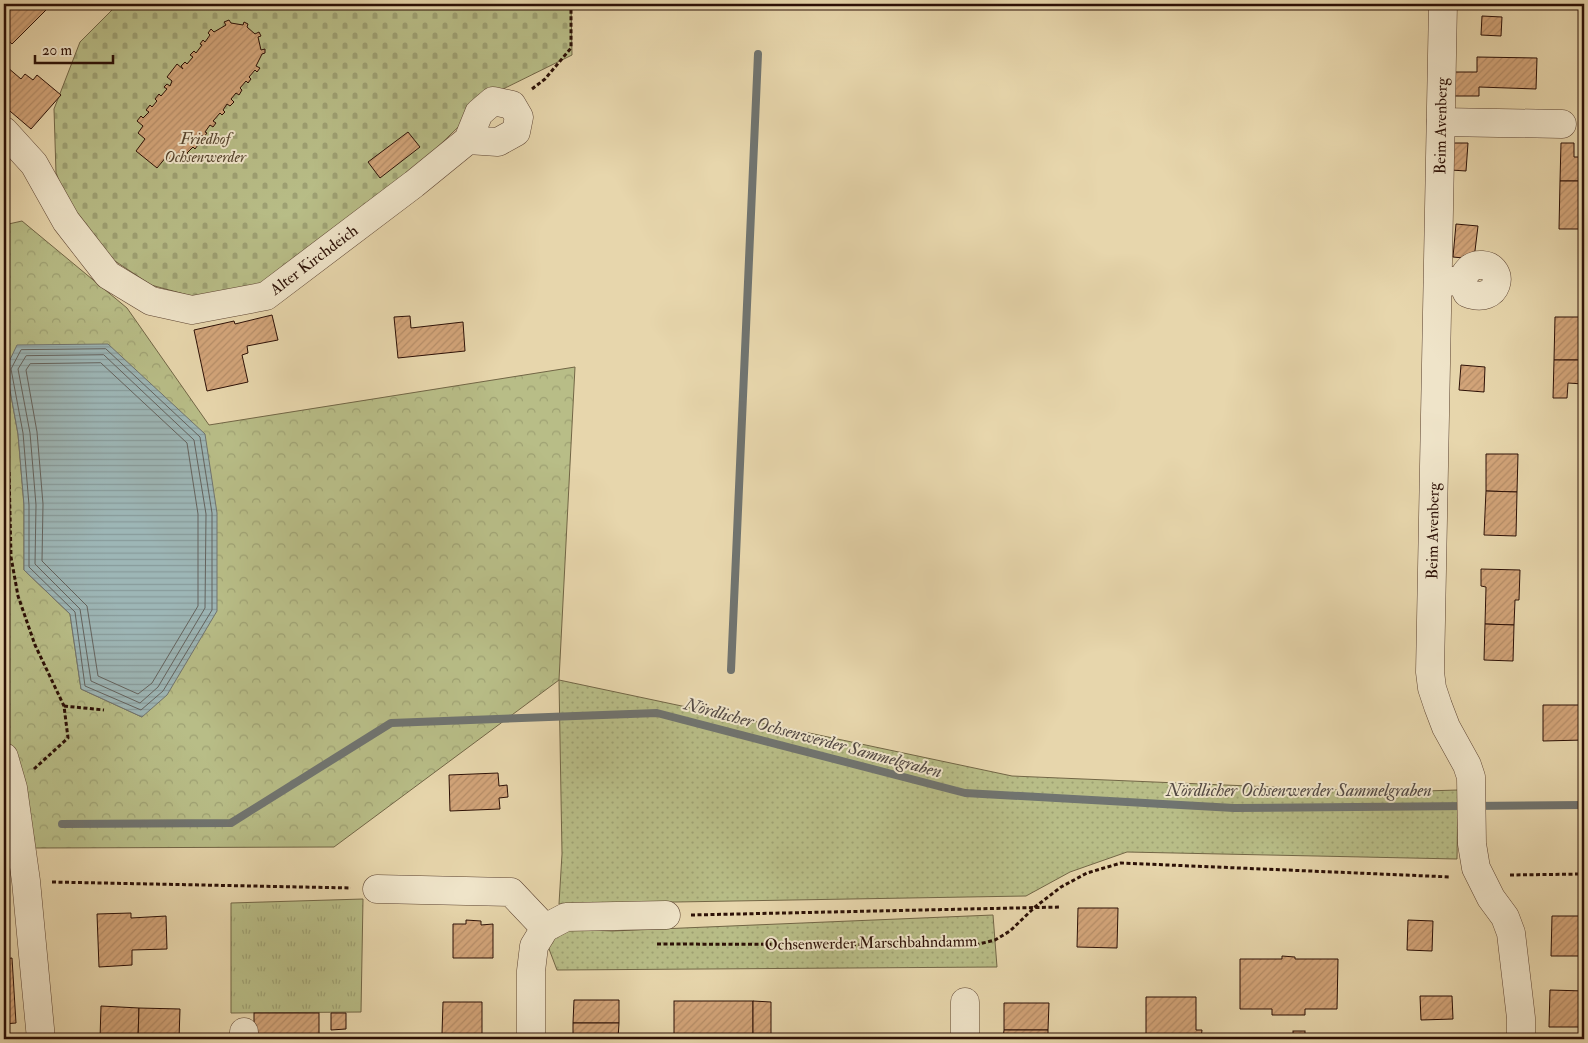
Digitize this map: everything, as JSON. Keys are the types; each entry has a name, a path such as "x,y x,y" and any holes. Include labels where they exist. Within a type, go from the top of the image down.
{"street":[{"name":"Beim Avenberg","path":"1444,4 1441,122 1450,282 1430,672 1432,688 1446,727 1471,777 1473,857 1480,878 1504,917 1511,933 1521,1018 1521,1039"},
{"name":"Alter Kirchdeich","path":"4,131 34,164 66,221 108,275 151,301 192,310 266,296 414,184 468,140 498,142 516,132 519,117 512,105"},
{"path":"1441,122 1562,124"},
{"path":"4,757 13,788 26,881 41,1039"},
{"path":"377,888 511,892 545,928"},
{"path":"531,1039 531,971 534,946 545,928 566,916 666,915"},
{"path":"965,1002 965,1039"}],"path":[{"path":"512,105 545,79 571,48 571,4"},
{"path":"9,472 11,557 18,596 35,645 64,706 68,738 13,788"},
{"path":"4,561 11,557"},
{"path":"64,706 104,710"},
{"name":"Ochsenwerder Marschbahndamm","path":"655,944 975,945 995,940 1010,931 1035,907 1061,887 1087,873 1121,863 1480,878"},
{"path":"1511,875 1584,874"},
{"path":"26,881 377,888"},
{"path":"666,915 1061,907"}],"green space":[{"name":"Friedhof Ochsenwerder","path":"118,4 571,4 572,55 491,95 408,176 262,285 195,297 151,285 103,253 73,216 56,173 54,109 80,42"},
{"path":"22,221 127,308 209,425 575,367 559,680 334,847 34,848 4,721 4,225","holes":["6,368 142,717 81,689 70,614 24,570 24,505 18,434"]},
{"path":"559,680 1012,776 1391,792 1458,790 1457,859 1127,852 1070,872 1026,896 559,904 562,854"},
{"path":"363,899 361,1012 231,1013 231,903"},
{"path":"993,915 997,967 557,970 546,941 570,929 612,931"}],"water":[{"path":"108,344 205,434 217,513 217,611 167,695 142,717 81,689 70,614 24,570 24,505 18,434 6,368 17,345"}],"building":[{"path":"4,4 52,4 12,44 4,37"},
{"path":"1482,16 1502,17 1501,36 1481,35"},
{"path":"229,20 231,23 243,25 244,22 248,24 247,27 255,34 259,32 261,36 258,37 261,50 265,49 265,53 262,54 256,66 260,68 257,72 255,70 249,77 251,79 248,83 246,81 240,88 242,90 239,95 236,93 231,99 234,102 230,106 227,104 223,110 225,112 222,115 220,113 213,121 216,123 213,127 210,125 204,137 202,135 196,143 198,145 195,149 193,147 187,153 189,156 186,159 180,156 175,163 167,156 157,168 136,151 145,139 138,133 143,126 137,121 141,116 143,118 149,112 146,110 157,101 155,99 159,94 161,96 167,89 164,87 167,84 170,86 172,81 167,77 177,64 183,69 181,66 185,62 187,64 193,57 190,55 194,51 196,53 203,40 205,42 210,35 208,33 211,29 214,32 226,25 224,22"},
{"path":"1477,57 1537,58 1536,89 1479,87 1479,96 1452,96 1453,72 1477,72"},
{"path":"7,67 21,79 25,74 33,80 37,75 61,95 31,129 4,106 4,72"},
{"path":"408,132 420,147 380,178 368,162"},
{"path":"1453,143 1468,143 1466,171 1451,170"},
{"path":"1561,143 1574,143 1574,157 1584,157 1584,181 1560,181"},
{"path":"1560,181 1584,181 1584,229 1559,229"},
{"path":"1456,224 1478,226 1474,259 1453,257"},
{"path":"272,315 278,340 247,346 248,353 242,355 248,382 207,391 194,330 234,321 235,324"},
{"path":"410,316 411,328 463,322 465,351 398,358 394,317"},
{"path":"1555,317 1584,317 1583,360 1554,360"},
{"path":"1554,360 1583,360 1583,384 1568,383 1567,398 1553,398"},
{"path":"1461,365 1485,367 1484,392 1459,390"},
{"path":"1486,454 1518,454 1517,492 1486,491"},
{"path":"1486,491 1517,492 1516,536 1484,535"},
{"path":"1481,569 1520,570 1519,600 1515,600 1514,625 1485,624 1486,587 1481,586"},
{"path":"1485,624 1514,625 1513,661 1484,660"},
{"path":"1543,705 1584,705 1584,740 1543,741"},
{"path":"498,773 499,786 507,785 508,797 499,798 500,809 450,811 449,775"},
{"path":"1078,908 1118,908 1117,948 1077,947"},
{"path":"131,913 131,918 166,916 167,949 132,950 132,965 99,967 97,914"},
{"path":"1552,916 1584,916 1584,956 1551,956"},
{"path":"466,920 481,921 481,925 493,924 493,958 453,958 453,924 466,924"},
{"path":"1408,920 1433,921 1432,951 1407,950"},
{"path":"1282,956 1295,957 1295,959 1338,959 1337,1009 1305,1009 1305,1015 1272,1015 1272,1009 1240,1009 1240,959 1282,959"},
{"path":"12,958 16,1023 4,1024 4,959"},
{"path":"1550,990 1584,991 1584,1027 1549,1027"},
{"path":"1420,996 1452,996 1453,1019 1421,1020"},
{"path":"1146,997 1196,997 1196,1030 1202,1030 1201,1039 1146,1039"},
{"path":"574,1000 619,1000 619,1023 573,1023"},
{"path":"674,1001 753,1001 753,1039 674,1039"},
{"path":"753,1001 771,1002 771,1039 753,1039"},
{"path":"443,1002 482,1002 482,1035 442,1034"},
{"path":"1004,1003 1049,1003 1048,1030 1004,1030"},
{"path":"101,1006 139,1008 138,1039 100,1039"},
{"path":"139,1008 180,1009 179,1039 138,1039"},
{"path":"254,1013 319,1013 319,1039 254,1039"},
{"path":"331,1013 346,1013 346,1029 331,1030"},
{"path":"573,1023 619,1023 618,1039 573,1039"},
{"path":"1004,1030 1048,1030 1048,1039 1003,1039"},
{"path":"1293,1031 1305,1031 1305,1039 1293,1039"}],"waterway":[{"path":"731,670 758,54"},
{"name":"Nördlicher Ochsenwerder Sammelgraben","path":"62,824 231,823 391,723 657,713 965,793 1234,808 1584,805"}]}
